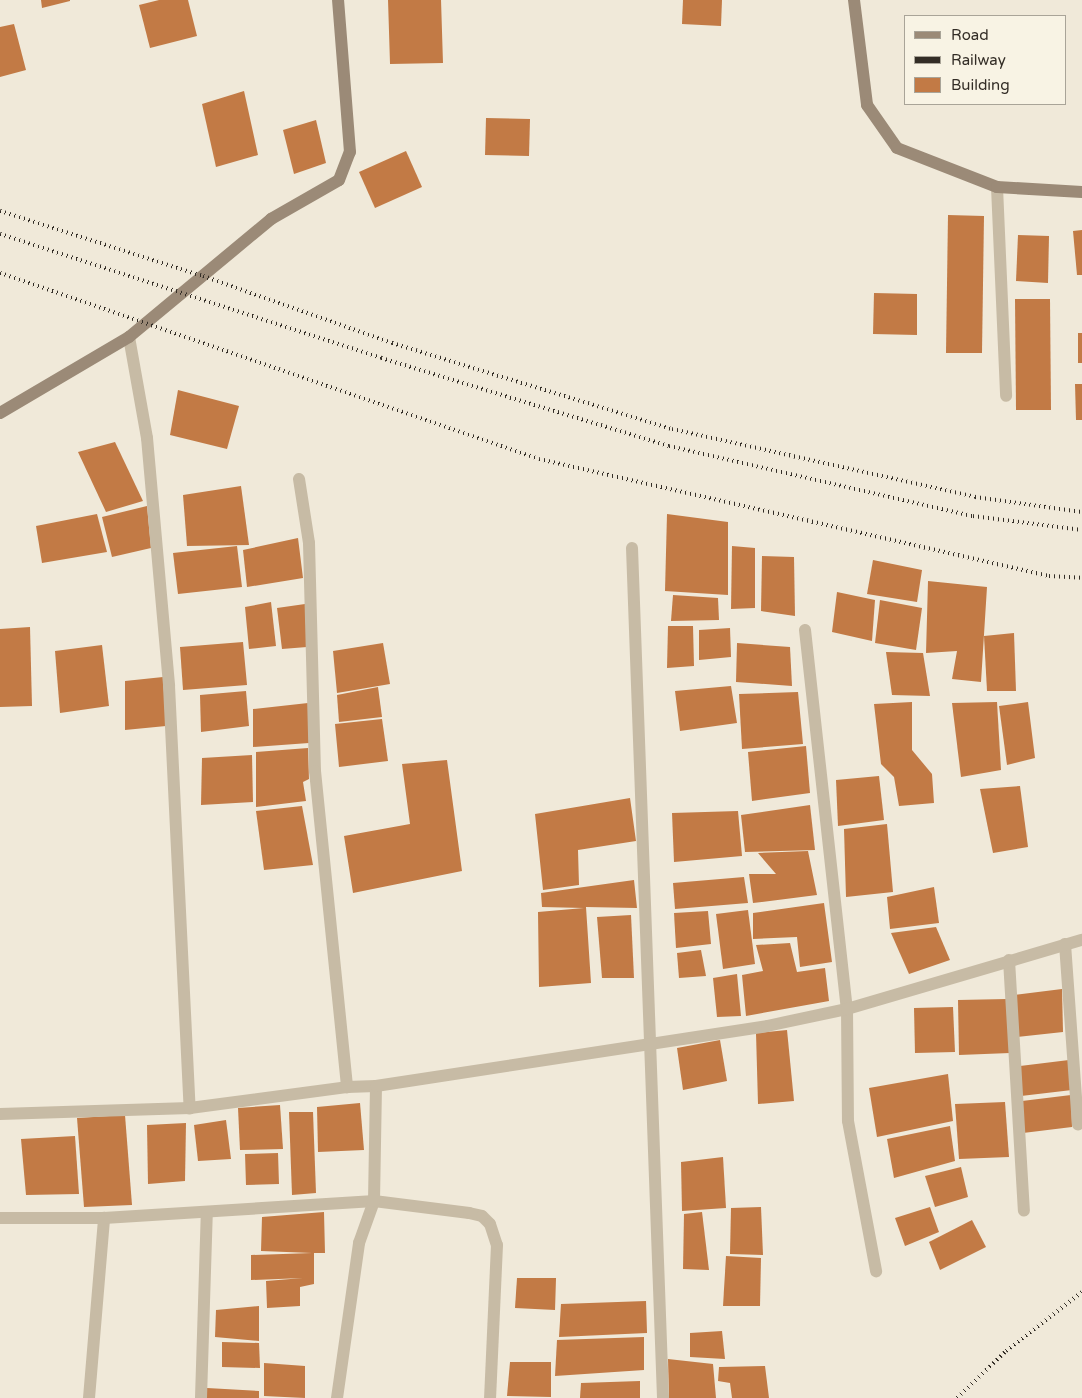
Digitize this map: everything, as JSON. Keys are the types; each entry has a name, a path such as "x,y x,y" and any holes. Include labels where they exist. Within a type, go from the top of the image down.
{"main road":[{"path":"0,413 129,337 271,219 339,180 350,152 338,0"},
{"path":"854,0 867,105 897,148 997,187 1082,192"}],"street":[{"path":"997,187 1006,396"},
{"path":"129,337 147,438 169,686 190,1108"},
{"path":"299,479 309,542 315,771 346,1087"},
{"path":"632,548 663,1398"},
{"path":"804,630 847,1009 848,1121 876,1271"},
{"path":"0,1114 190,1108 346,1087 376,1086 649,1046 847,1009 1082,940"},
{"path":"1065,944 1078,1124"},
{"path":"1009,960 1024,1211"},
{"path":"337,1398 359,1243 374,1201 376,1086"},
{"path":"0,1218 104,1218 374,1201 469,1212 482,1216 490,1224 497,1245 490,1398"},
{"path":"201,1398 206,1212"},
{"path":"89,1398 104,1218"}],"building":[{"path":"41,0 70,0 70,1 42,8"},
{"path":"159,0 188,0 197,36 150,48 139,5"},
{"path":"388,0 441,0 443,63 390,64"},
{"path":"683,0 722,0 721,26 682,24"},
{"path":"14,24 26,70 0,77 0,27"},
{"path":"244,91 258,155 216,167 202,104"},
{"path":"486,118 530,119 529,156 485,155"},
{"path":"316,120 326,163 294,174 283,130"},
{"path":"406,151 422,187 375,208 359,172"},
{"path":"948,215 984,216 982,353 946,353"},
{"path":"1082,230 1082,275 1077,275 1073,231"},
{"path":"1018,235 1049,236 1048,283 1016,281"},
{"path":"874,293 917,294 917,335 873,334"},
{"path":"1015,299 1050,299 1051,410 1016,410"},
{"path":"1078,333 1082,333 1082,363 1078,363"},
{"path":"1075,384 1082,384 1082,420 1076,420"},
{"path":"178,390 239,406 227,449 170,435"},
{"path":"115,442 143,501 106,512 78,452"},
{"path":"241,486 249,545 187,546 183,495"},
{"path":"147,506 151,548 112,557 102,517"},
{"path":"97,514 107,552 42,563 36,526"},
{"path":"667,514 728,522 728,595 665,591"},
{"path":"298,538 303,578 247,587 243,550"},
{"path":"237,546 242,587 178,594 173,553"},
{"path":"732,546 755,548 755,608 731,609"},
{"path":"762,556 794,557 795,616 761,611"},
{"path":"873,560 922,570 917,602 867,594"},
{"path":"928,581 987,587 981,682 952,679 957,651 926,653"},
{"path":"837,592 875,600 872,641 832,632"},
{"path":"673,595 718,598 719,620 671,621"},
{"path":"880,600 922,608 916,650 875,643"},
{"path":"271,602 276,646 249,649 245,607"},
{"path":"305,604 307,647 282,649 277,608"},
{"path":"668,626 693,626 694,666 667,668"},
{"path":"30,627 32,706 0,707 0,629"},
{"path":"730,628 731,657 699,660 699,630"},
{"path":"1014,633 1016,691 987,691 984,636"},
{"path":"243,642 247,685 183,690 180,647"},
{"path":"383,643 390,684 337,693 333,651"},
{"path":"737,643 790,647 792,686 736,682"},
{"path":"102,645 109,706 60,713 55,651"},
{"path":"886,652 923,653 930,696 892,695"},
{"path":"163,677 166,726 125,730 125,681"},
{"path":"731,686 737,723 680,731 675,691"},
{"path":"378,687 382,717 339,722 337,695"},
{"path":"246,691 249,726 201,732 200,695"},
{"path":"798,692 803,744 742,749 739,694"},
{"path":"912,702 912,750 932,774 934,803 899,806 894,777 881,764 874,704"},
{"path":"997,702 1001,770 961,777 952,703"},
{"path":"1028,702 1035,758 1007,765 999,706"},
{"path":"308,703 309,743 253,747 253,709"},
{"path":"382,719 388,761 339,767 335,724"},
{"path":"806,746 810,793 752,801 748,752"},
{"path":"308,748 309,779 303,782 306,801 256,807 256,752"},
{"path":"252,755 253,802 201,805 202,758"},
{"path":"447,760 462,871 353,893 344,836 410,824 402,764"},
{"path":"879,776 884,820 838,826 836,780"},
{"path":"1020,786 1028,847 993,853 980,789"},
{"path":"630,798 636,841 578,850 579,885 543,890 535,814"},
{"path":"810,805 815,850 745,852 741,815"},
{"path":"302,806 313,865 264,870 256,811"},
{"path":"738,811 742,856 674,862 672,813"},
{"path":"887,824 893,892 846,897 844,829"},
{"path":"808,851 817,895 753,903 749,874 776,874 758,853"},
{"path":"744,877 748,903 675,909 673,883"},
{"path":"634,880 637,908 586,907 591,983 539,987 538,912 584,908 542,907 541,893"},
{"path":"934,887 939,923 890,929 887,897"},
{"path":"824,903 832,962 800,967 797,937 753,939 753,913"},
{"path":"748,910 755,964 723,969 716,914"},
{"path":"708,911 711,944 676,948 674,913"},
{"path":"631,915 634,978 602,978 597,917"},
{"path":"936,927 950,960 909,974 891,933"},
{"path":"790,943 797,972 825,968 829,1001 746,1016 742,975 763,971 756,945"},
{"path":"701,950 706,976 679,978 677,953"},
{"path":"737,974 741,1016 717,1017 713,978"},
{"path":"1062,989 1063,1032 1017,1037 1015,995"},
{"path":"1007,999 1010,1053 959,1055 958,1000"},
{"path":"953,1007 955,1052 915,1053 914,1008"},
{"path":"787,1030 794,1101 758,1104 756,1033"},
{"path":"720,1040 727,1081 683,1090 677,1048"},
{"path":"1069,1060 1072,1090 1021,1096 1020,1066"},
{"path":"948,1074 953,1121 877,1137 869,1088"},
{"path":"1071,1095 1072,1127 1023,1133 1022,1101"},
{"path":"1005,1102 1009,1157 959,1159 955,1104"},
{"path":"360,1103 364,1150 318,1152 317,1107"},
{"path":"280,1105 283,1149 240,1150 238,1108"},
{"path":"289,1112 313,1112 316,1193 292,1195"},
{"path":"125,1115 132,1205 84,1207 77,1118"},
{"path":"226,1120 231,1159 198,1161 194,1125"},
{"path":"186,1123 185,1181 148,1184 147,1125"},
{"path":"950,1126 955,1161 894,1178 887,1139"},
{"path":"75,1136 79,1194 26,1195 21,1139"},
{"path":"278,1153 279,1184 246,1185 245,1154"},
{"path":"723,1157 726,1208 682,1211 681,1162"},
{"path":"961,1167 968,1197 935,1207 925,1176"},
{"path":"761,1207 763,1255 730,1254 731,1208"},
{"path":"930,1207 939,1232 905,1246 895,1218"},
{"path":"324,1212 325,1253 314,1253 314,1284 300,1287 300,1306 267,1308 266,1281 303,1278 251,1280 251,1255 312,1253 261,1251 262,1217"},
{"path":"702,1212 709,1270 683,1269 684,1214"},
{"path":"972,1220 986,1247 940,1270 929,1242"},
{"path":"726,1256 761,1258 760,1306 723,1306"},
{"path":"517,1278 556,1278 555,1310 515,1308"},
{"path":"646,1301 647,1333 559,1337 561,1304"},
{"path":"259,1306 259,1341 215,1337 216,1310"},
{"path":"722,1331 725,1359 690,1357 690,1333"},
{"path":"644,1337 644,1370 555,1376 557,1340"},
{"path":"222,1342 259,1343 260,1368 222,1367"},
{"path":"668,1359 713,1364 716,1398 669,1398"},
{"path":"510,1362 551,1362 551,1397 507,1396"},
{"path":"264,1363 305,1366 305,1398 264,1396"},
{"path":"765,1366 769,1398 732,1398 730,1383 718,1381 719,1367"},
{"path":"640,1381 640,1398 580,1398 581,1383"},
{"path":"207,1388 259,1391 259,1398 207,1398"}],"railway":[{"path":"0,211 203,276 392,343 672,429 975,497 1082,512"},
{"path":"0,234 381,358 669,446 973,516 1082,530"},
{"path":"0,273 539,459 1049,576 1082,578"},
{"path":"957,1398 1006,1351 1082,1292"}]}
